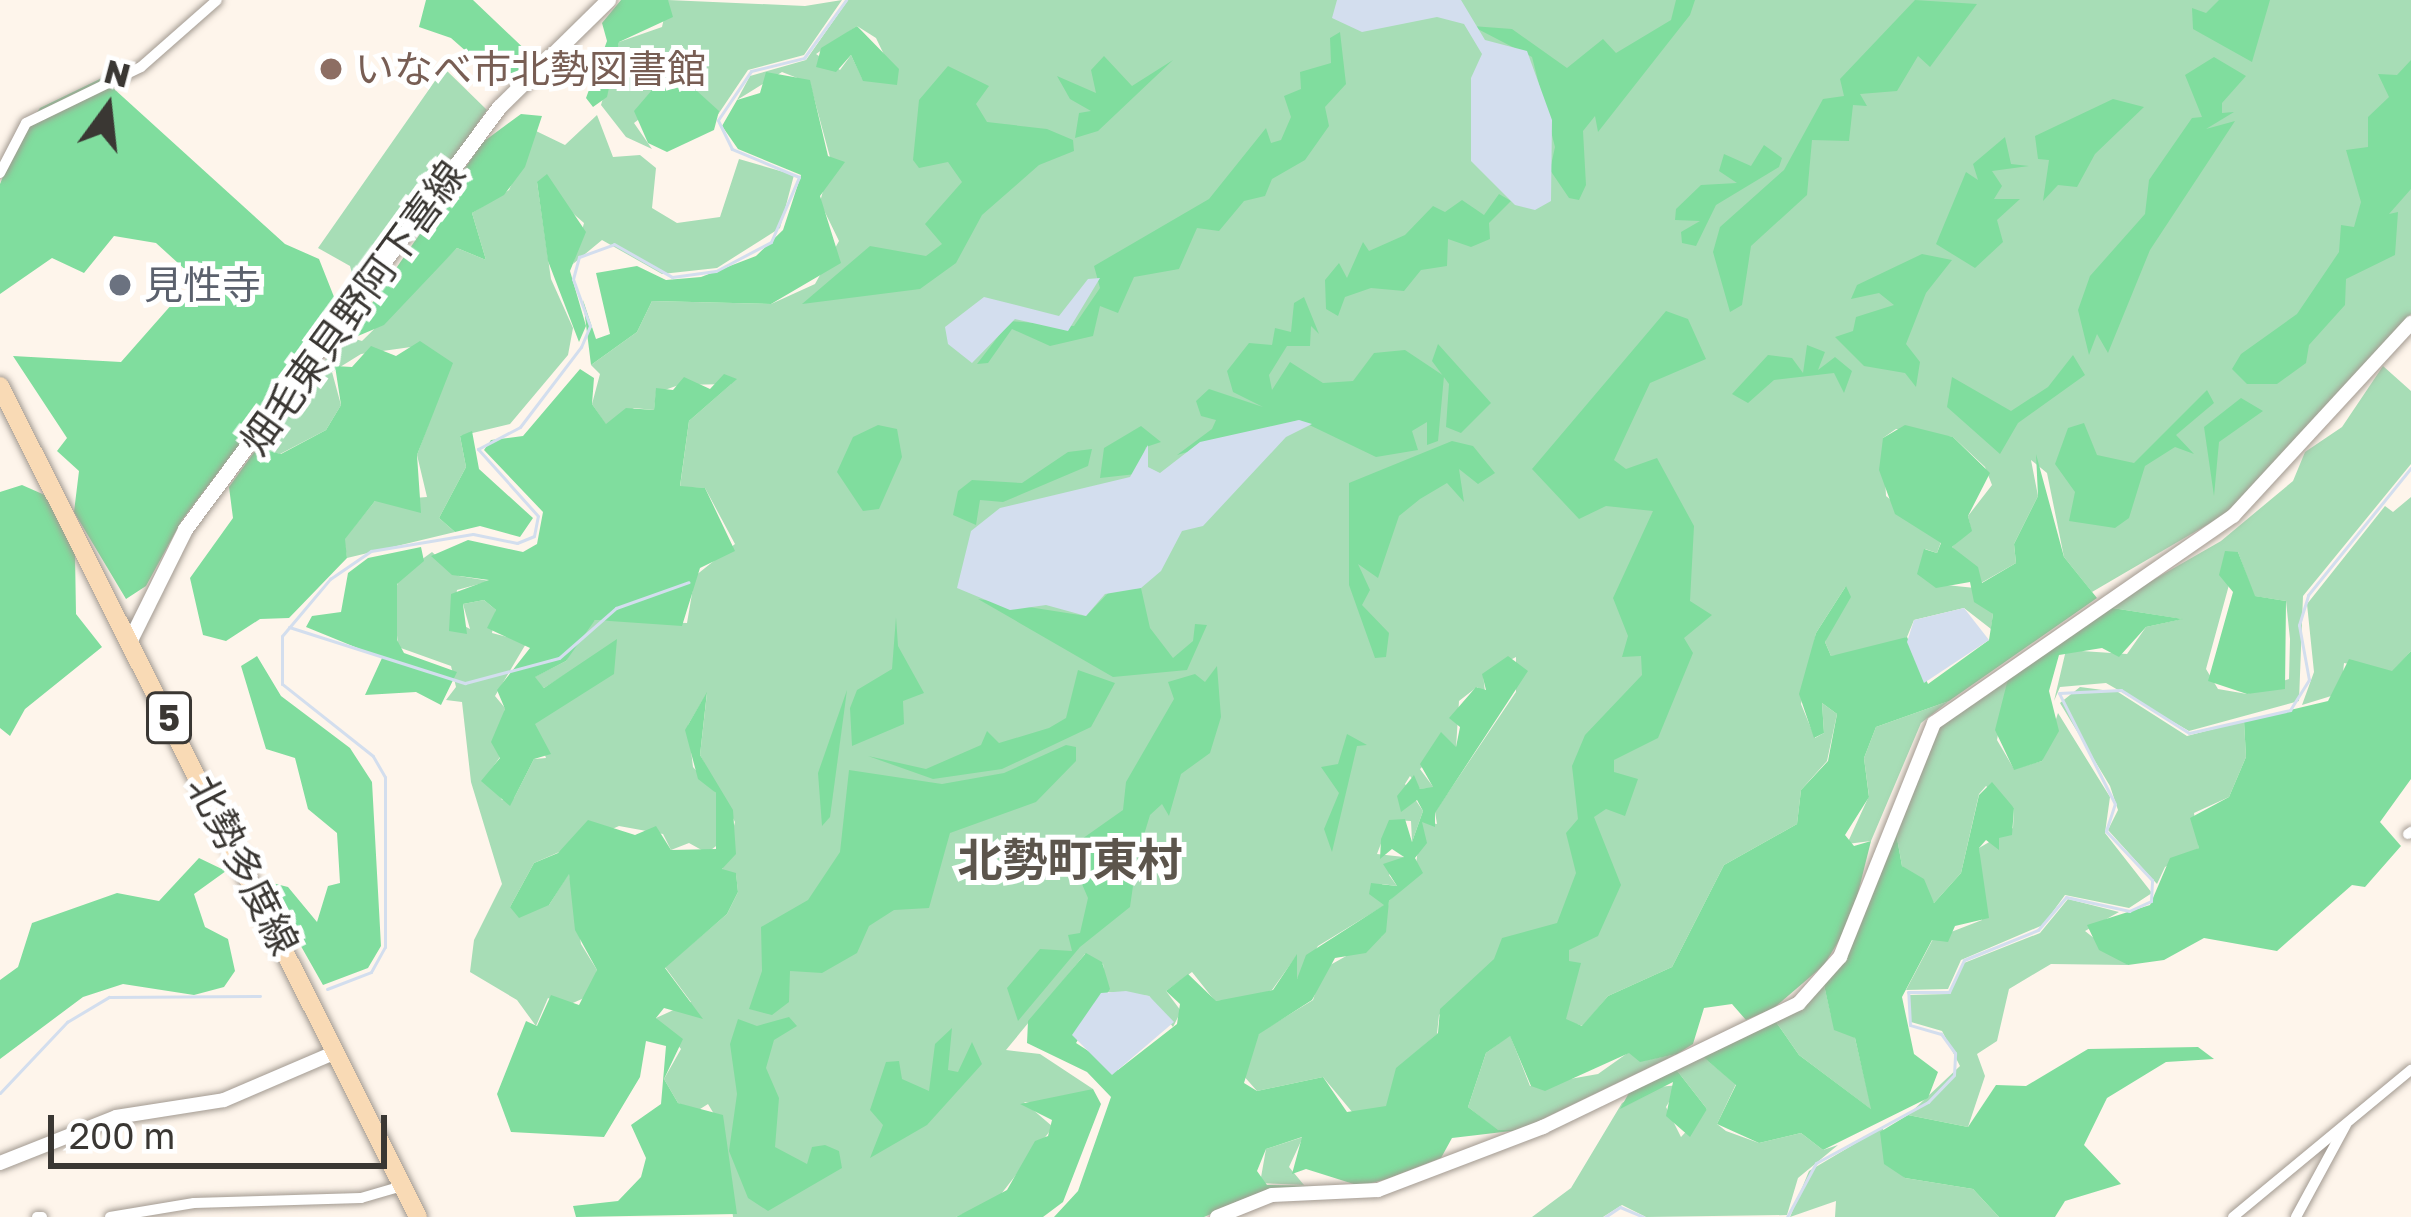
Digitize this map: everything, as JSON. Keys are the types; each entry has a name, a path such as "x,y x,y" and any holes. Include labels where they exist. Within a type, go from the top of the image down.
{"main road":[{"name":"畑毛東貝野阿下喜線","path":"130,640 185,529 416,231 499,106 608,0"},
{"name":"北勢多度線","path":"0,386 418,1217"}],"street":[{"path":"0,173 26,123 141,67 217,0"},
{"path":"1216,1217 1272,1195 1378,1190 1543,1127 1799,1003 1840,957 1934,723 2233,516 2411,323"},
{"path":"0,1163 116,1117 224,1100 336,1052"},
{"path":"2233,1217 2411,1070"},
{"path":"2296,1217 2347,1122"},
{"path":"110,1217 361,1198 402,1186"}],"green space":[{"path":"426,0 473,0 535,59 501,82 451,38 419,27"},
{"path":"621,0 668,0 673,17 619,42 607,97 593,107 586,98 607,41 602,23"},
{"path":"668,0 805,6 842,0 804,55 748,70 717,116 693,90 677,90 634,123 652,149 626,137 601,105 619,42 662,27"},
{"path":"848,0 2411,0 2411,314 2229,512 2092,592 2064,557 2047,473 2031,460 2038,496 2014,544 2016,563 1981,583 1952,547 1971,530 1968,516 1992,485 1985,467 1953,437 1896,429 1883,438 1886,496 1941,542 1937,553 1925,549 1946,585 1975,588 1993,614 1991,629 1964,608 1914,620 1907,637 1872,653 1831,656 1825,642 1846,586 1816,633 1801,704 1815,738 1824,733 1822,703 1837,714 1827,761 1801,790 1797,824 1724,865 1672,967 1608,996 1583,1026 1463,991 1439,1015 1437,1034 1401,1065 1387,1107 1353,1113 1323,1077 1257,1091 1242,1074 1259,1033 1313,1000 1323,969 1382,936 1389,901 1414,878 1422,821 1437,824 1435,812 1516,692 1516,657 1483,674 1485,692 1477,687 1459,701 1456,748 1446,743 1420,769 1434,788 1420,789 1410,776 1405,784 1423,811 1412,842 1411,821 1390,820 1377,854 1404,857 1389,875 1397,886 1382,884 1385,905 1318,946 1294,984 1297,955 1272,990 1249,999 1215,1001 1192,972 1166,991 1181,1011 1173,1027 1149,996 1107,992 1103,964 1085,954 1006,1050 1040,1054 1093,1089 1052,1105 1024,1102 1053,1127 998,1198 956,1217 733,1217 723,1129 708,1104 697,1111 678,1103 664,1079 681,1049 656,1018 691,1002 665,967 727,914 738,892 736,874 722,870 735,822 700,755 707,693 688,725 693,767 716,793 720,843 707,853 689,843 671,850 663,834 619,826 534,863 510,907 549,905 569,873 581,944 597,970 591,995 566,1006 548,998 536,1026 517,1000 470,972 474,940 502,884 471,782 462,702 446,700 456,687 451,666 398,647 394,600 399,576 432,552 459,576 490,581 457,590 453,620 470,629 463,604 484,600 496,610 492,633 527,642 495,696 505,708 500,757 488,774 502,800 514,798 534,759 546,758 534,724 589,685 601,652 544,688 534,677 566,661 582,630 595,620 687,623 695,576 735,544 705,488 680,487 689,421 731,384 679,385 656,393 654,410 634,408 606,425 592,404 600,374 591,365 637,332 652,301 771,304 815,284 839,241 820,202 831,161 810,83 782,72 737,100 750,76 806,60","holes":["857,26 876,38 889,65 862,78 851,55 840,70 816,54"]},
{"path":"1676,0 1695,0 1690,15 1598,132 1595,116 1583,131 1586,185 1579,200 1569,198 1550,170 1555,147 1532,57 1472,26 1512,29 1567,68 1603,39 1616,53 1671,20"},
{"path":"1915,0 1977,4 1930,67 1918,56 1897,91 1860,94 1867,106 1853,105 1849,141 1812,140 1807,195 1751,246 1742,305 1730,312 1713,252 1720,227 1784,170 1823,99 1844,96 1840,79"},
{"path":"2219,0 2270,0 2252,62 2193,29 2192,8 2206,13"},
{"path":"857,26 899,69 897,85 863,81 851,55 836,72 816,67 821,48"},
{"path":"1340,32 1346,84 1325,107 1329,126 1305,160 1272,179 1265,196 1244,201 1219,231 1197,228 1179,269 1134,277 1118,313 1100,306 1093,336 1050,346 1012,329 988,363 977,364 1010,321 1074,326 1100,288 1094,266 1209,199 1266,128 1271,143 1281,140 1291,117 1284,96 1301,89 1300,72 1331,63 1330,38"},
{"path":"1104,56 1132,86 1173,60 1098,131 1075,138 1079,113 1091,111 1070,99 1057,76 1096,93 1091,70"},
{"path":"2214,57 2246,76 2222,103 2222,113 2234,112 2206,129 2235,121 2150,250 2108,353 2097,334 2089,355 2078,310 2090,276 2145,214 2149,180 2192,118 2202,117 2185,75"},
{"path":"2411,60 2411,189 2389,214 2398,212 2395,255 2346,279 2345,305 2309,345 2306,363 2277,384 2247,384 2232,369 2241,354 2297,314 2339,252 2341,225 2354,227 2361,202 2346,150 2368,147 2368,117 2389,97 2378,74 2397,75"},
{"path":"948,66 989,86 976,104 987,122 1047,129 1073,140 1074,151 1039,165 982,215 956,263 920,289 802,304 870,246 926,256 942,244 925,224 962,182 948,162 919,168 913,160 919,100"},
{"path":"444,68 487,110 358,295 350,266 318,248"},
{"path":"766,72 810,80 828,156 845,162 820,196 841,263 771,304 652,301 637,332 591,365 583,300 596,339 610,334 596,273 637,266 666,280 701,277 756,256 783,230 801,175 738,149 722,126 737,100 760,93"},
{"path":"102,78 285,244 319,259 340,312 182,520 146,586 126,599 74,512 79,471 57,451 67,438 13,356 121,362 173,303 196,300 200,283 156,243 114,236 84,273 52,258 0,294 0,184 19,137 40,108"},
{"path":"658,83 697,91 719,111 714,130 667,152 648,143 634,111"},
{"path":"2113,99 2144,107 2095,154 2077,187 2058,185 2043,201 2049,160 2038,159 2035,136"},
{"path":"521,114 542,116 525,167 504,195 472,213 486,260 457,248 384,325 346,341 483,142"},
{"path":"597,115 613,157 640,155 656,168 652,208 677,223 720,217 739,159 794,175 780,228 717,268 662,274 602,240 573,264 584,223 537,182 551,279 573,328 568,355 510,424 460,436 466,467 439,518 455,532 347,558 344,539 375,501 427,497 417,455 447,374 411,347 361,354 332,372 341,405 326,430 280,454 257,448 349,329 345,336 362,341 457,248 486,260 472,213 509,190 536,131 565,145"},
{"path":"2005,137 2011,164 2029,166 1992,171 2002,186 1994,199 2020,199 1997,220 2003,242 1975,268 1936,244 1966,172 1978,180 1973,164"},
{"path":"1764,145 1782,158 1779,167 1716,205 1696,246 1682,243 1681,232 1700,221 1675,220 1676,209 1701,185 1737,183 1719,171 1724,154 1751,166"},
{"path":"547,174 586,232 570,271 586,326 579,342 548,261 537,182"},
{"path":"1499,194 1511,201 1489,223 1490,239 1471,247 1448,239 1447,266 1421,270 1404,291 1371,288 1345,297 1338,316 1326,309 1325,280 1339,263 1347,278 1363,242 1369,251 1405,235 1433,206 1445,212 1462,200 1484,215"},
{"path":"1922,254 1952,260 1926,293 1906,344 1920,362 1916,387 1905,373 1864,366 1835,337 1853,331 1856,317 1894,305 1879,293 1851,299 1857,285"},
{"path":"1304,297 1319,334 1311,326 1310,346 1287,346 1269,375 1272,390 1290,362 1323,383 1353,381 1374,353 1405,350 1444,376 1438,441 1427,445 1427,422 1412,431 1418,450 1376,457 1299,420 1177,455 1212,429 1216,420 1201,416 1196,401 1209,389 1263,407 1233,392 1227,371 1249,343 1272,345 1275,328 1291,332 1294,303"},
{"path":"1666,311 1688,319 1706,359 1650,383 1614,460 1626,469 1657,458 1694,526 1690,601 1712,615 1684,638 1693,653 1658,738 1614,760 1614,772 1638,779 1625,816 1606,809 1594,817 1621,885 1598,936 1569,950 1569,961 1581,963 1566,1019 1582,1026 1608,996 1672,967 1724,865 1797,824 1801,790 1828,761 1837,714 1822,703 1824,733 1814,738 1799,694 1816,633 1846,586 1851,597 1825,642 1831,656 1907,637 1928,684 1989,640 1993,614 1974,602 1970,582 1936,588 1917,574 1924,549 1937,553 1941,543 1895,514 1879,470 1883,438 1905,425 1953,437 1990,473 1968,516 1972,531 1952,547 1978,567 1982,583 2016,563 2014,544 2038,496 2036,454 2064,557 2097,598 1949,701 1876,727 1864,758 1869,797 1845,835 1854,846 1871,841 1851,921 1824,965 1774,1008 1746,1020 1732,1004 1704,1008 1693,1044 1677,1054 1640,1062 1629,1053 1545,1091 1531,1086 1510,1036 1486,1053 1468,1107 1498,1130 1520,1130 1452,1138 1441,1158 1387,1179 1360,1186 1306,1169 1292,1174 1302,1137 1266,1149 1257,1171 1267,1185 1314,1186 1269,1189 1204,1217 1054,1217 1078,1191 1111,1097 1087,1072 1027,1043 1028,1021 1086,953 1102,962 1110,989 1076,1043 1118,1070 1177,1024 1180,1004 1166,991 1188,974 1216,1001 1273,990 1297,954 1297,979 1306,955 1384,905 1369,894 1371,883 1397,886 1383,864 1404,857 1392,849 1380,859 1381,839 1389,820 1405,819 1412,842 1423,811 1417,800 1401,812 1397,796 1414,775 1420,789 1433,787 1420,764 1441,732 1456,747 1460,727 1449,718 1476,687 1486,690 1482,674 1508,656 1528,671 1435,813 1435,827 1422,822 1427,843 1415,858 1423,873 1389,901 1386,932 1366,953 1335,958 1312,1000 1259,1034 1244,1083 1257,1091 1323,1077 1347,1112 1386,1106 1396,1068 1438,1033 1440,1009 1494,959 1502,938 1557,923 1576,873 1566,833 1578,819 1572,766 1585,735 1642,675 1641,656 1622,657 1628,636 1613,598 1653,511 1606,506 1579,519 1532,469"},
{"path":"420,341 453,363 417,455 421,513 375,501 345,539 347,558 289,618 260,619 226,641 203,635 190,578 233,518 229,487 257,448 281,454 326,430 341,405 335,366 352,367 371,346 396,356"},
{"path":"1438,344 1491,403 1461,433 1446,427 1449,384 1432,361"},
{"path":"1807,345 1825,352 1818,370 1835,357 1852,371 1844,393 1834,373 1774,380 1748,403 1732,394 1768,355 1792,358 1803,373"},
{"path":"2073,355 2085,375 2018,423 2000,454 1947,407 1952,377 2011,411 2048,387"},
{"path":"2383,366 2411,391 2411,464 2303,596 2299,701 2189,731 2106,683 2060,687 2054,701 2066,650 2127,654 2146,627 2182,619 2106,607 2221,541 2293,481 2305,452 2342,427","holes":["2238,552 2254,596 2286,601 2289,679 2247,694 2218,689 2206,669"]},
{"path":"580,369 594,378 592,404 606,424 626,408 654,410 656,388 673,390 684,377 710,389 724,374 737,379 689,421 680,486 705,488 735,551 700,568 682,626 595,620 566,661 535,677 544,688 617,639 614,674 535,724 551,754 534,759 510,806 481,781 500,758 491,742 505,709 497,690 530,648 487,628 496,610 484,600 463,604 467,634 449,631 451,594 489,580 452,575 431,556 468,540 523,552 537,544 543,512 484,450 491,440 523,436"},
{"path":"2207,390 2214,403 2176,435 2194,454 2175,447 2145,466 2129,518 2115,528 2069,521 2075,492 2055,464 2068,428 2084,423 2097,455 2134,463"},
{"path":"2241,398 2263,411 2219,442 2214,496 2204,427"},
{"path":"878,425 897,429 902,457 879,509 863,511 837,472 853,437"},
{"path":"1141,426 1161,442 1146,447 1136,474 1100,478 1104,448"},
{"path":"472,431 479,469 533,518 520,537 480,526 455,532 439,518 466,467 460,436"},
{"path":"1452,441 1473,446 1495,473 1478,484 1459,469 1464,502 1447,483 1399,516 1378,578 1358,564 1370,590 1362,605 1389,633 1386,657 1375,658 1349,585 1349,483"},
{"path":"1092,449 1088,466 1003,502 980,500 976,525 953,515 958,491 972,480 1022,483 1068,452"},
{"path":"22,485 47,496 75,554 76,614 102,647 25,709 10,736 0,728 0,492"},
{"path":"2411,497 2411,651 2392,672 2344,663 2341,693 2302,705 2314,672 2307,604 2385,506 2393,512"},
{"path":"421,547 424,561 397,584 397,640 404,653 457,672 441,705 416,692 365,695 382,658 306,627 312,616 341,612 348,573 368,558"},
{"path":"2225,551 2238,552 2255,596 2286,601 2285,689 2247,694 2208,681 2233,592 2219,575"},
{"path":"1141,588 1150,628 1173,658 1193,641 1195,624 1207,625 1187,670 1113,677 978,599 1086,616 1110,591"},
{"path":"2106,607 2183,619 2146,627 2119,657 2102,648 2059,655 2049,691 2059,731 2042,761 2014,770 1995,730 2010,671"},
{"path":"896,617 898,646 924,693 903,701 904,724 852,746 850,708 857,690 892,669"},
{"path":"2411,651 2411,779 2380,822 2401,846 2365,887 2352,885 2277,951 2204,938 2164,960 2128,965 2099,950 2087,925 2150,905 2170,858 2199,848 2190,818 2229,797 2246,757 2244,721 2328,701 2349,659 2392,671"},
{"path":"257,656 281,696 350,748 372,782 381,946 368,968 323,985 264,881 288,887 317,922 328,886 340,883 337,833 308,809 295,758 266,749 241,666"},
{"path":"1217,666 1221,717 1210,753 1181,774 1169,816 1162,804 1150,815 1137,858 1110,873 1133,886 1130,907 1080,947 1018,1021 1007,988 1040,949 1072,951 1068,935 1080,933 1088,898 1075,868 1079,841 1123,810 1126,782 1174,699 1168,682 1195,674 1205,682"},
{"path":"1078,670 1115,683 1091,727 1002,769 933,779 868,756 926,769 981,745 987,731 999,743 1049,728 1066,718"},
{"path":"2010,671 1997,740 2014,769 2042,761 2058,713 2110,797 2105,833 2152,893 2129,908 2065,895 2043,925 1961,960 1948,989 1906,990 1933,939 1982,920 1979,848 2013,828 2014,808 1986,786 1979,794 1961,873 1934,903 1902,866 1895,827 1940,724"},
{"path":"2080,687 2118,692 2187,736 2244,721 2246,757 2229,797 2194,813 2199,848 2165,867 2157,884 2108,830 2118,810 2110,786 2060,703"},
{"path":"847,690 830,817 822,826 818,773"},
{"path":"707,692 700,755 733,810 736,854 722,869 736,873 738,892 727,914 665,968 703,1019 664,1008 656,1018 683,1039 664,1079 678,1103 723,1115 737,1214 576,1217 573,1206 618,1201 641,1177 646,1158 631,1125 661,1104 666,1046 646,1041 640,1077 604,1137 511,1132 497,1094 526,1021 537,1026 551,995 579,1005 597,970 575,930 569,874 549,905 519,918 510,907 534,863 558,853 588,820 635,835 656,826 671,850 716,849 716,793 698,779 685,730"},
{"path":"1949,701 1921,723 1871,841 1847,844 1869,796 1864,758 1876,727"},
{"path":"1347,734 1367,745 1357,746 1332,852 1324,829 1339,793 1321,767 1338,764"},
{"path":"1066,745 1076,747 1076,761 1036,802 950,833 929,908 894,910 869,926 857,953 822,973 790,971 789,1002 772,1015 749,1009 762,971 761,927 808,900 840,852 849,770 942,784 1004,773"},
{"path":"1992,782 2014,808 2012,835 1999,838 1999,850 1986,840 1979,848 1989,918 1955,926 1948,942 1932,940 1902,997 1914,1054 1938,1072 1928,1098 1823,1150 1801,1133 1759,1143 1717,1124 1736,1085 1702,1056 1776,1022 1799,1055 1871,1109 1855,1038 1834,1030 1824,985 1850,948 1895,827 1902,866 1924,879 1934,903 1961,873 1979,795"},
{"path":"199,858 226,871 194,894 205,927 228,939 235,971 224,987 194,995 123,984 83,997 0,1059 0,980 18,967 32,923 117,893 159,901"},
{"path":"2068,899 2119,912 2085,931 2128,965 2051,964 2009,989 1997,1041 1977,1054 1985,1076 1968,1127 1908,1115 1960,1066 1942,1031 1911,1022 1908,995 1949,994 1964,963 2040,933"},
{"path":"1824,985 1831,1015 1855,1038 1872,1110 1799,1055 1776,1022"},
{"path":"789,1017 797,1026 774,1040 766,1068 779,1098 775,1147 807,1164 812,1147 825,1145 839,1151 842,1168 768,1211 748,1198 729,1151 737,1094 730,1044 738,1019 757,1026"},
{"path":"952,1028 948,1070 958,1072 972,1042 982,1064 927,1125 870,1158 883,1125 870,1110 886,1062 899,1061 902,1079 929,1091 935,1044"},
{"path":"1510,1035 1530,1086 1598,1074 1629,1052 1641,1061 1677,1054 1520,1130 1498,1131 1468,1107 1486,1053"},
{"path":"2198,1047 2214,1059 2166,1062 2107,1098 2084,1145 2121,1184 2065,1201 2055,1217 1999,1217 1973,1189 1905,1178 1884,1164 1880,1132 1908,1115 1968,1127 1996,1085 2026,1086 2088,1049"},
{"path":"1702,1056 1736,1084 1717,1124 1726,1131 1759,1143 1801,1133 1823,1150 1838,1145 1798,1178 1787,1215 1646,1217 1622,1205 1603,1217 1532,1217 1571,1188 1622,1103 1648,1088 1679,1085 1666,1107 1681,1137 1707,1109 1675,1068"},
{"path":"1675,1068 1707,1109 1690,1137 1666,1116 1673,1082 1620,1109 1630,1091"},
{"path":"1093,1089 1101,1104 1063,1202 1043,1217 956,1217 1007,1190 1035,1141 1048,1136 1052,1120 1020,1104"},
{"path":"1883,1127 1885,1156 1905,1178 1973,1189 1999,1217 1835,1217 1836,1201 1790,1217 1809,1171"},
{"path":"1303,1137 1289,1167 1304,1185 1260,1183 1266,1149"}],"water":[{"path":"1337,0 1461,0 1485,40 1527,51 1552,120 1551,201 1535,210 1515,205 1471,161 1471,78 1482,54 1464,24 1437,17 1362,32 1332,18"},
{"path":"1100,278 1068,331 1015,319 972,363 948,344 945,327 984,297 1059,316 1088,279"},
{"path":"1299,420 1312,424 1286,437 1203,526 1182,531 1161,571 1141,588 1105,594 1086,616 1046,605 1010,610 957,588 971,531 1000,508 1130,477 1148,445 1148,467 1160,473 1200,442"},
{"path":"1964,608 1989,640 1924,683 1907,642 1914,620"},
{"path":"1101,993 1149,996 1174,1022 1112,1075 1072,1035"}],"waterway":[{"path":"327,989 371,972 385,947 385,777 373,756 282,684 282,636 330,579 371,551 473,534 517,543 534,536 538,516 478,449 520,427 581,347 590,326 573,279 579,257 614,244 672,277 716,271 771,242 799,177 732,149 718,120 751,71 804,58 846,0"},
{"path":"1787,1217 1816,1163 1928,1102 1954,1075 1955,1053 1941,1034 1910,1025 1908,992 1949,992 1964,960 2038,930 2066,897 2129,911 2151,901 2152,880 2106,831 2115,804 2059,693 2121,690 2189,733 2290,710 2309,680 2299,625 2308,595 2411,468"},
{"path":"289,627 465,683 559,658 616,608 689,582"},
{"path":"0,1093 67,1022 109,997 260,996"},
{"path":"1605,1217 1620,1207 1643,1217"}],"place":[{"name":"いなべ市北勢図書館","path":"331,69"},
{"name":"見性寺","path":"120,285"}],"district":[{"name":"北勢町東村","path":"1070,860"}]}
